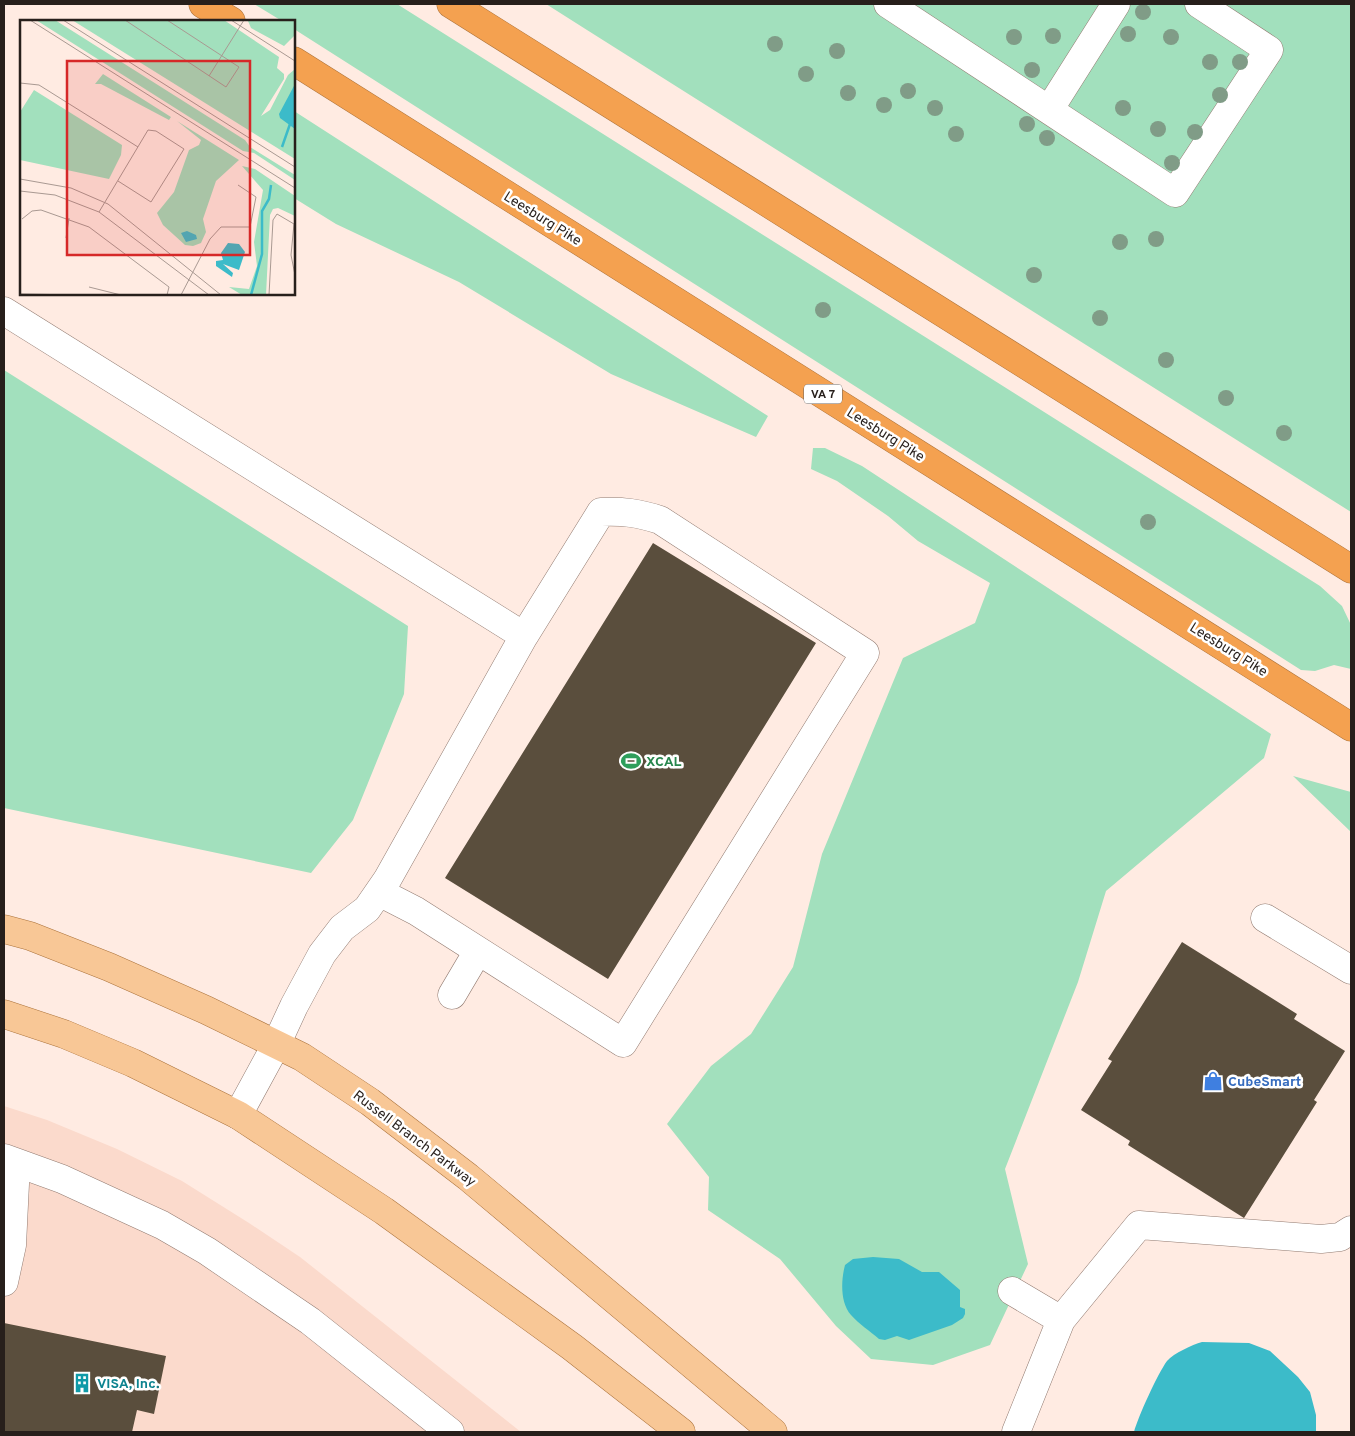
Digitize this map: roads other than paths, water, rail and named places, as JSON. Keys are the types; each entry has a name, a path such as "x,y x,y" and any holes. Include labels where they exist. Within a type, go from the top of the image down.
{"highway":[{"path":"203,4 229,20"},
{"path":"452,4 1351,569"},
{"name":"Leesburg Pike","path":"295,62 1351,727"}],"main road":[{"name":"Russell Branch Parkway","path":"4,929 30,936 109,967 206,1010 302,1057 370,1102 461,1171 773,1432"},
{"path":"4,1014 64,1034 133,1063 238,1115 392,1217 572,1347 681,1432"}],"lane":[{"path":"888,4 1175,193 1269,50 1199,4"},
{"path":"1049,110 1116,4"},
{"path":"4,311 524,636"},
{"path":"238,1115 322,954 342,928 367,909 379,892 524,636 601,512 623,511 660,520 865,653 622,1043 416,911 379,892"},
{"path":"1265,918 1351,970"},
{"path":"452,994 478,951"},
{"path":"4,1282 12,1245 10,1160 62,1180 162,1224 207,1251 310,1322 450,1432"},
{"path":"1016,1432 1061,1320 1139,1224 1321,1238 1340,1237 1351,1230"},
{"path":"1012,1291 1061,1320"}],"water":[{"path":"873,1257 899,1259 922,1272 939,1272 960,1290 960,1307 965,1309 963,1318 952,1325 909,1340 897,1336 885,1340 879,1339 847,1310 842,1291 845,1265 853,1259"},
{"path":"1202,1342 1249,1343 1270,1351 1298,1377 1310,1392 1316,1415 1316,1432 1134,1432 1149,1395 1167,1361 1188,1347"}],"place":[{"name":"XCAL","path":"631,761"},
{"name":"CubeSmart","path":"1213,1081"},
{"name":"VISA, Inc.","path":"82,1383"}]}
